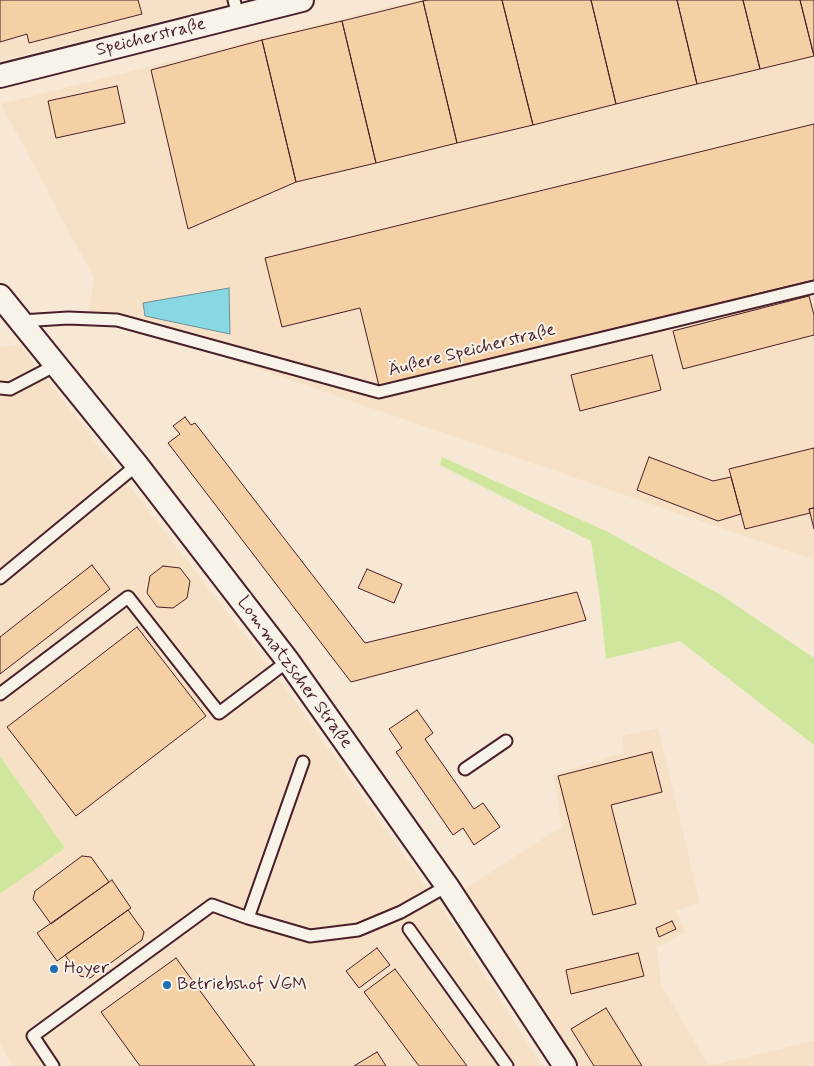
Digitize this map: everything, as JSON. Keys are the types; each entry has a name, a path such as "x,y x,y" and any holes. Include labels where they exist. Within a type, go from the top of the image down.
{"street":[{"name":"Speicherstraße","path":"0,76 236,8 302,0"},
{"name":"Lommatzscher Straße","path":"0,296 137,465 288,661 447,886 565,1066"}],"lane":[{"name":"Äußere Speicherstraße","path":"21,321 68,318 117,320 379,392 814,287"},
{"path":"0,388 10,389 56,365"},
{"path":"0,578 137,465"},
{"path":"0,694 128,597 219,713 288,661"},
{"path":"464,769 506,741"},
{"path":"248,918 303,762"},
{"path":"53,1066 33,1036 212,905 248,918 310,936 358,930 401,912 447,886"},
{"path":"409,929 507,1066"}],"shaded area":[{"path":"0,0 245,0 0,61"},
{"path":"414,0 814,0 814,560 89,311 94,278 1,104"},
{"path":"20,345 281,682 446,915 542,1066 13,1066 0,1044 0,894 65,848 0,756 0,347"},
{"path":"658,728 700,903 676,911 685,933 657,947 661,985 709,1066 580,1066 462,891 562,826 553,774 624,752 622,736"},
{"path":"814,1041 814,1066 709,1066"}],"green space":[{"path":"442,457 608,532 721,595 814,658 814,745 680,641 606,659 599,592 591,541 440,465"},
{"path":"0,756 65,848 0,894"}],"water":[{"path":"229,288 230,334 145,316 143,303"}],"building":[{"path":"0,0 138,0 142,14 29,43 27,34 0,42"},
{"path":"502,0 533,125 457,143 423,1"},
{"path":"502,0 591,0 616,104 533,125"},
{"path":"591,0 677,0 697,84 616,104"},
{"path":"677,0 743,0 760,69 697,84"},
{"path":"743,0 800,0 814,56 760,69"},
{"path":"800,0 814,0 814,56"},
{"path":"423,1 457,143 376,163 342,21"},
{"path":"342,21 376,163 296,182 262,40"},
{"path":"262,40 296,182 188,229 151,70"},
{"path":"117,86 125,123 56,138 48,101"},
{"path":"814,124 814,280 379,386 360,308 282,327 265,258"},
{"path":"809,296 814,315 814,335 683,369 673,331"},
{"path":"652,355 661,390 580,411 571,375"},
{"path":"185,417 191,425 195,423 365,643 577,592 586,620 351,682 168,443 180,434 173,426"},
{"path":"814,448 814,508 809,509 810,513 745,529 729,469"},
{"path":"649,457 713,481 731,477 741,514 718,521 637,490"},
{"path":"814,508 814,529 809,509"},
{"path":"92,565 110,589 0,674 0,637"},
{"path":"163,566 180,568 190,581 187,598 173,608 157,607 147,593 150,576"},
{"path":"367,569 402,584 394,603 358,588"},
{"path":"137,627 206,716 76,816 7,727"},
{"path":"417,710 433,733 425,739 474,809 483,803 500,827 474,845 463,828 453,835 396,752 402,748 389,729"},
{"path":"652,752 662,792 611,805 636,904 593,915 558,776"},
{"path":"82,856 91,857 109,882 51,924 33,899 35,891"},
{"path":"112,880 131,908 57,961 37,933"},
{"path":"128,910 144,932 142,940 90,978 80,976 65,955"},
{"path":"672,921 676,929 659,937 656,928"},
{"path":"377,948 390,965 359,988 346,971"},
{"path":"638,953 644,976 571,994 566,970"},
{"name":"Betriebshof VGM","path":"176,958 255,1066 140,1066 101,1012"},
{"path":"395,969 467,1066 419,1066 364,992"},
{"path":"606,1008 642,1066 594,1066 571,1029"},
{"path":"377,1052 386,1066 354,1066"}],"place":[{"name":"Hoyer","path":"54,969"},
{"name":"Betriebshof VGM","path":"167,985"}]}
